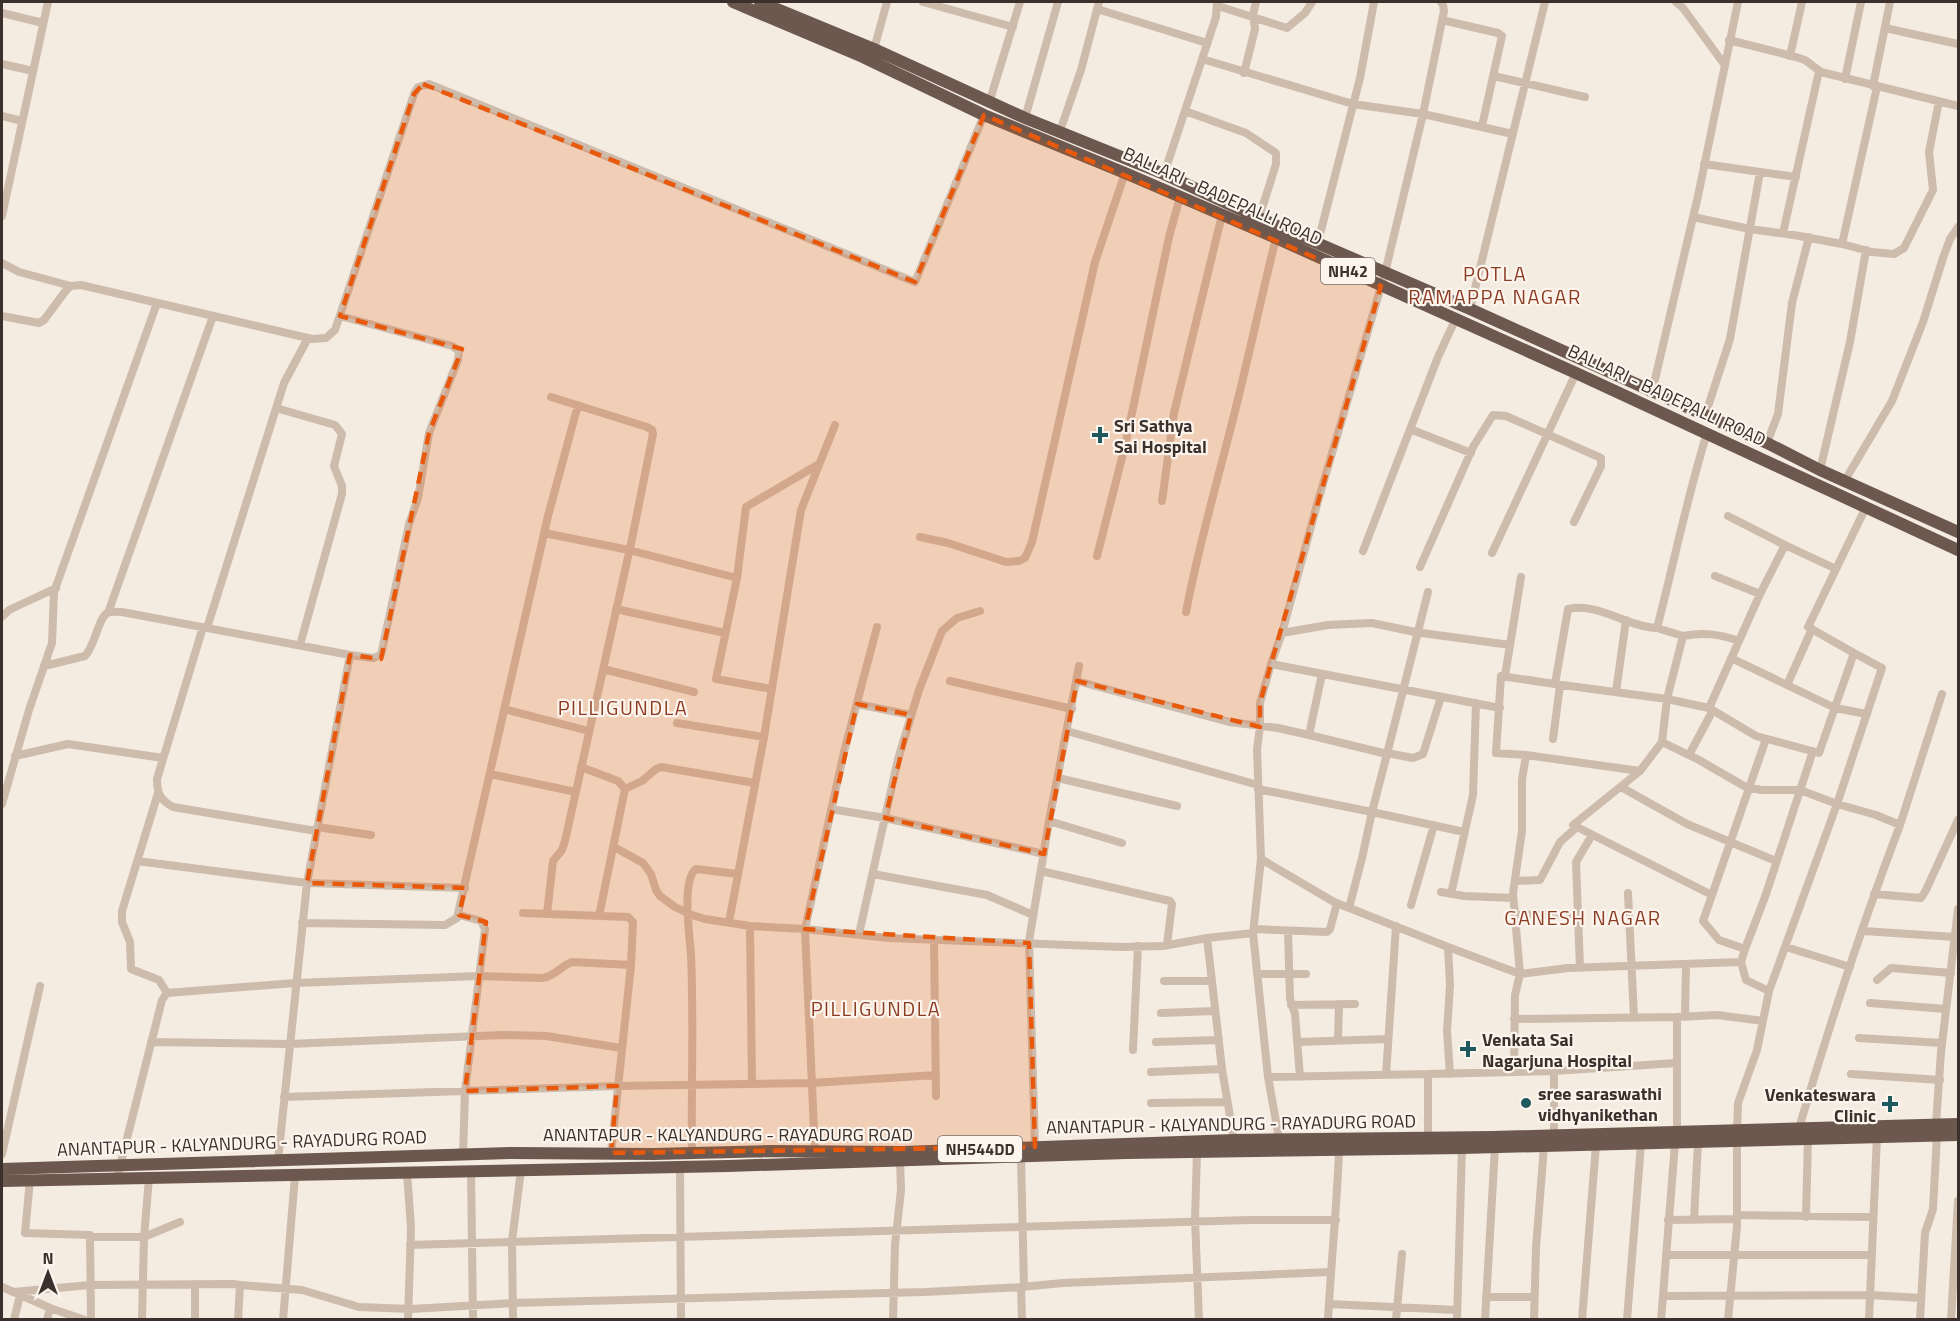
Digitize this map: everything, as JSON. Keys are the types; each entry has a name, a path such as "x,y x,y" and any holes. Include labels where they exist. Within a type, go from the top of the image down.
{"highway":[{"name":"BALLARI - BADEPALLI ROAD","path":"733,2 863,57 984,115 1125,173 1456,318 1959,550"},
{"name":"BALLARI - BADEPALLI ROAD","path":"760,2 874,49 989,103 1164,174 1259,218 1470,309 1767,443 1845,482 1959,532"},
{"name":"ANANTAPUR - KALYANDURG - RAYADURG ROAD","path":"2,1181 680,1167 1035,1147 1234,1140 1339,1149 1495,1147 1551,1142 1737,1135 1808,1138 1876,1136 1936,1130 1959,1124"},
{"name":"ANANTAPUR - KALYANDURG - RAYADURG ROAD","path":"2,1169 463,1154 692,1154 769,1151 815,1158 900,1161 1197,1152 1428,1137 1596,1145 1641,1144 1676,1137 1698,1142 1799,1128 1936,1130 1959,1135"}],"street":[{"path":"2,216 48,2"},
{"path":"874,49 886,2"},
{"path":"923,2 1013,27"},
{"path":"989,103 1020,2"},
{"path":"1025,118 1058,2"},
{"path":"1244,73 1255,29 1253,18 1256,2"},
{"path":"1164,174 1207,43 1217,4 1285,28 1290,27 1305,13 1312,2"},
{"path":"1318,242 1353,104 1374,2"},
{"path":"1280,1145 1268,1077 1254,931 1261,859 1257,749 1260,703 1385,273 1423,114 1442,20 1444,7 1441,2"},
{"path":"1470,309 1545,2"},
{"path":"1676,2 1683,8 1724,64"},
{"path":"1652,393 1693,217 1738,2"},
{"path":"1790,56 1802,2"},
{"path":"1845,79 1861,2"},
{"path":"1842,244 1890,2"},
{"path":"1060,132 1081,70 1098,5 1207,43"},
{"path":"2,13 43,23"},
{"path":"1442,20 1501,34 1503,38 1482,126"},
{"path":"1885,28 1959,44"},
{"path":"1729,40 1805,60 1819,71 1845,79 1959,106"},
{"path":"1202,59 1353,104 1423,114 1513,134"},
{"path":"2,64 33,71"},
{"path":"1783,233 1819,71"},
{"path":"1494,76 1585,97"},
{"path":"2,263 18,272 71,286 81,285 308,338 320,340 326,338 335,330 414,94 423,84 436,86 915,282 984,115"},
{"path":"1693,217 1750,229 1809,237 1888,254 1902,250 1933,188 1929,152 1939,101"},
{"path":"1185,111 1246,133 1276,153 1276,164 1259,218"},
{"path":"2,116 22,121"},
{"path":"1704,164 1796,177"},
{"path":"1706,416 1730,339 1760,172"},
{"path":"920,537 948,543 1006,562 1025,558 1032,542 1095,262 1125,173"},
{"path":"1097,556 1124,448 1169,237 1180,197"},
{"path":"1162,501 1174,413 1222,215"},
{"path":"1845,482 1892,401 1911,355 1950,239 1959,227"},
{"path":"1767,443 1778,414 1792,303 1809,237"},
{"path":"1186,612 1197,558 1276,238"},
{"path":"1820,470 1850,342 1866,250"},
{"path":"2,316 39,323 44,320 71,286"},
{"path":"2,804 53,638 56,588 157,303"},
{"path":"44,666 85,656 90,651 104,617 108,613 213,316"},
{"path":"108,613 122,612 350,655 373,658 379,656 382,651 409,524 418,498 429,433 458,360 459,351 452,346 340,316"},
{"path":"1363,551 1456,318"},
{"path":"167,993 162,982 135,972 130,965 130,942 121,915 158,793 157,779 286,376 308,338"},
{"path":"1491,552 1576,372"},
{"path":"547,914 553,861 564,847 629,550 652,430 551,397"},
{"path":"302,923 445,925 454,922 459,915 544,533 578,405"},
{"path":"276,408 335,425 342,434 334,466 341,483 342,494 300,645"},
{"path":"1420,567 1471,453 1490,417 1495,415 1506,416 1602,460 1574,522"},
{"path":"729,922 764,737 801,510 835,425"},
{"path":"1410,429 1471,453"},
{"path":"1657,628 1690,488 1707,433"},
{"path":"772,689 716,679 737,578 746,507 819,464"},
{"path":"1728,1320 1737,1217 1738,1103 1756,1050 1769,992 1837,804 1882,668 1808,627 1866,507"},
{"path":"1728,516 1836,568"},
{"path":"544,533 629,550 737,578"},
{"path":"1689,755 1760,594 1785,545"},
{"path":"1714,576 1760,594"},
{"path":"1505,676 1521,577"},
{"path":"2,617 9,610 56,588"},
{"path":"1349,908 1371,812 1428,592"},
{"path":"1553,739 1557,685 1568,609 1581,606 1645,627 1683,636 1712,633 1739,641"},
{"path":"616,609 725,633"},
{"path":"859,934 901,748 942,631 957,618 980,611"},
{"path":"1616,692 1626,620"},
{"path":"1282,633 1328,625 1372,623 1417,632 1510,645"},
{"path":"815,1158 805,928 856,704 877,627"},
{"path":"1787,685 1812,629"},
{"path":"1683,636 1667,699 1662,742 1640,771 1573,825 1712,895"},
{"path":"1640,771 1526,754 1496,753 1501,676 1667,699 1711,709 1756,736 1819,753 1854,653"},
{"path":"278,1160 307,883 350,655"},
{"path":"1731,658 1835,708 1867,714"},
{"path":"1271,664 1500,708"},
{"path":"1035,1147 1029,943 1049,821 1079,666"},
{"path":"603,669 694,692"},
{"path":"1309,735 1322,674"},
{"path":"950,681 1071,709"},
{"path":"1077,681 1229,723 1278,728 1413,758 1423,754 1442,697"},
{"path":"1799,1128 1850,966 1900,825 1942,694"},
{"path":"1451,894 1473,795 1476,703"},
{"path":"856,704 911,715"},
{"path":"504,709 589,731"},
{"path":"677,723 764,737"},
{"path":"1067,730 1258,787 1464,832"},
{"path":"1745,949 1719,940 1703,921 1766,739"},
{"path":"1662,742 1744,786 1800,790 1900,825"},
{"path":"15,756 68,744 164,758"},
{"path":"1769,992 1746,980 1741,963 1813,751"},
{"path":"1514,1072 1515,995 1520,974 1513,898 1522,831 1522,780 1526,754"},
{"path":"581,767 618,781 625,789"},
{"path":"625,789 645,779 661,767 755,783"},
{"path":"490,774 576,792"},
{"path":"1058,778 1177,806"},
{"path":"1621,787 1687,824 1776,861"},
{"path":"599,916 625,789"},
{"path":"158,793 165,803 172,807 371,835"},
{"path":"831,809 885,818 1044,854"},
{"path":"1874,894 1921,898 1956,836 1959,820"},
{"path":"1049,821 1122,843"},
{"path":"1411,904 1434,825"},
{"path":"1515,881 1540,880 1560,842 1577,827"},
{"path":"1580,968 1576,862 1592,835"},
{"path":"614,846 643,863 651,874 660,897 688,913 705,919 750,926 805,928 934,939 1167,945 1254,931 1329,931 1338,903"},
{"path":"1261,859 1349,908 1520,974 1580,968 1741,963"},
{"path":"137,861 307,883 465,888"},
{"path":"692,1154 691,954 688,913 690,881 694,870 738,874"},
{"path":"1041,871 1170,901 1172,904 1167,945"},
{"path":"873,874 987,895 1034,915"},
{"path":"1441,892 1513,898"},
{"path":"1628,894 1634,1017"},
{"path":"1920,1320 1925,1233 1934,1200 1942,1043 1959,909"},
{"path":"523,913 632,919 634,925 631,965 611,1153"},
{"path":"1515,915 1578,914"},
{"path":"459,915 481,921 485,925 465,1091 463,1154"},
{"path":"750,926 752,1084"},
{"path":"1386,1075 1396,926"},
{"path":"1288,931 1288,974 1291,1005 1295,1014 1300,1077"},
{"path":"1863,931 1955,937"},
{"path":"1207,938 1222,1069 1234,1140"},
{"path":"934,939 936,1096"},
{"path":"1132,1050 1138,946"},
{"path":"1448,947 1450,985 1447,1030 1450,1074"},
{"path":"1786,947 1850,966"},
{"path":"117,1178 162,1000 167,993 295,983 480,976 548,977 566,964 576,962 631,965"},
{"path":"1661,1320 1676,1137 1676,1063 1686,964"},
{"path":"1877,980 1891,968 1951,972"},
{"path":"1257,974 1306,974"},
{"path":"1164,981 1212,981"},
{"path":"2,1154 40,986"},
{"path":"1870,1003 1946,1009"},
{"path":"1338,1040 1340,1004"},
{"path":"1291,1005 1355,1004"},
{"path":"1161,1013 1215,1011"},
{"path":"1514,1019 1717,1015 1763,1021"},
{"path":"152,1042 289,1044 473,1036 546,1036 621,1048"},
{"path":"1859,1038 1942,1043"},
{"path":"1297,1042 1388,1039"},
{"path":"1156,1042 1219,1040"},
{"path":"1268,1077 1554,1071 1676,1063"},
{"path":"1151,1072 1222,1069"},
{"path":"1534,1320 1536,1248 1551,1142 1554,1071"},
{"path":"1428,1074 1428,1137"},
{"path":"1851,1074 1940,1080"},
{"path":"284,1097 617,1086 812,1083 936,1075"},
{"path":"1151,1103 1227,1102"},
{"path":"1869,1320 1876,1136"},
{"path":"1806,1216 1808,1138"},
{"path":"1694,1220 1698,1142"},
{"path":"1627,1320 1641,1144"},
{"path":"1582,1320 1596,1145"},
{"path":"1485,1320 1495,1147"},
{"path":"1457,1320 1462,1148"},
{"path":"1328,1320 1339,1149"},
{"path":"1197,1152 1195,1223 1199,1320"},
{"path":"1021,1157 1024,1228 1022,1320"},
{"path":"892,1320 901,1190 900,1161"},
{"path":"680,1167 681,1320"},
{"path":"471,1170 473,1320"},
{"path":"513,1320 512,1241 521,1170"},
{"path":"407,1172 410,1245 408,1320"},
{"path":"283,1320 295,1176"},
{"path":"142,1320 144,1237 149,1178"},
{"path":"30,1180 25,1233 90,1235 90,1237 144,1237 180,1222"},
{"path":"1951,1320 1959,1201"},
{"path":"1668,1220 1737,1217 1872,1217"},
{"path":"410,1245 1249,1220 1336,1220"},
{"path":"90,1237 91,1320"},
{"path":"1396,1320 1402,1254"},
{"path":"1666,1255 1871,1255"},
{"path":"16,1293 90,1285 240,1285 302,1290 359,1307 408,1309 895,1293 1063,1283 1330,1272"},
{"path":"195,1284 195,1320"},
{"path":"238,1320 240,1285"},
{"path":"2,1287 50,1308 83,1319"},
{"path":"14,1320 16,1293"},
{"path":"1663,1296 1870,1295 1921,1298"},
{"path":"1486,1298 1534,1297"},
{"path":"1329,1304 1457,1310"},
{"path":"47,1320 50,1308"}],"highlighted area":[{"path":"423,84 915,282 984,115 1381,286 1260,703 1260,727 1077,681 1044,854 885,818 911,715 857,704 805,929 1029,943 1035,1147 611,1153 617,1086 465,1091 486,922 459,915 465,888 307,883 350,655 381,659 429,433 462,349 340,316 414,94"}],"place":[{"name":"Sri Sathya Sai Hospital","path":"1100,435"},
{"name":"Venkata Sai Nagarjuna Hospital","path":"1468,1049"},
{"name":"sree saraswathi vidhyanikethan","path":"1526,1103"},
{"name":"Venkateswara Clinic","path":"1890,1104"}],"district":[{"name":"POTLA RAMAPPA NAGAR","path":"1495,284"},
{"name":"PILLIGUNDLA","path":"623,707"},
{"name":"GANESH NAGAR","path":"1583,917"},
{"name":"PILLIGUNDLA","path":"876,1008"}]}
